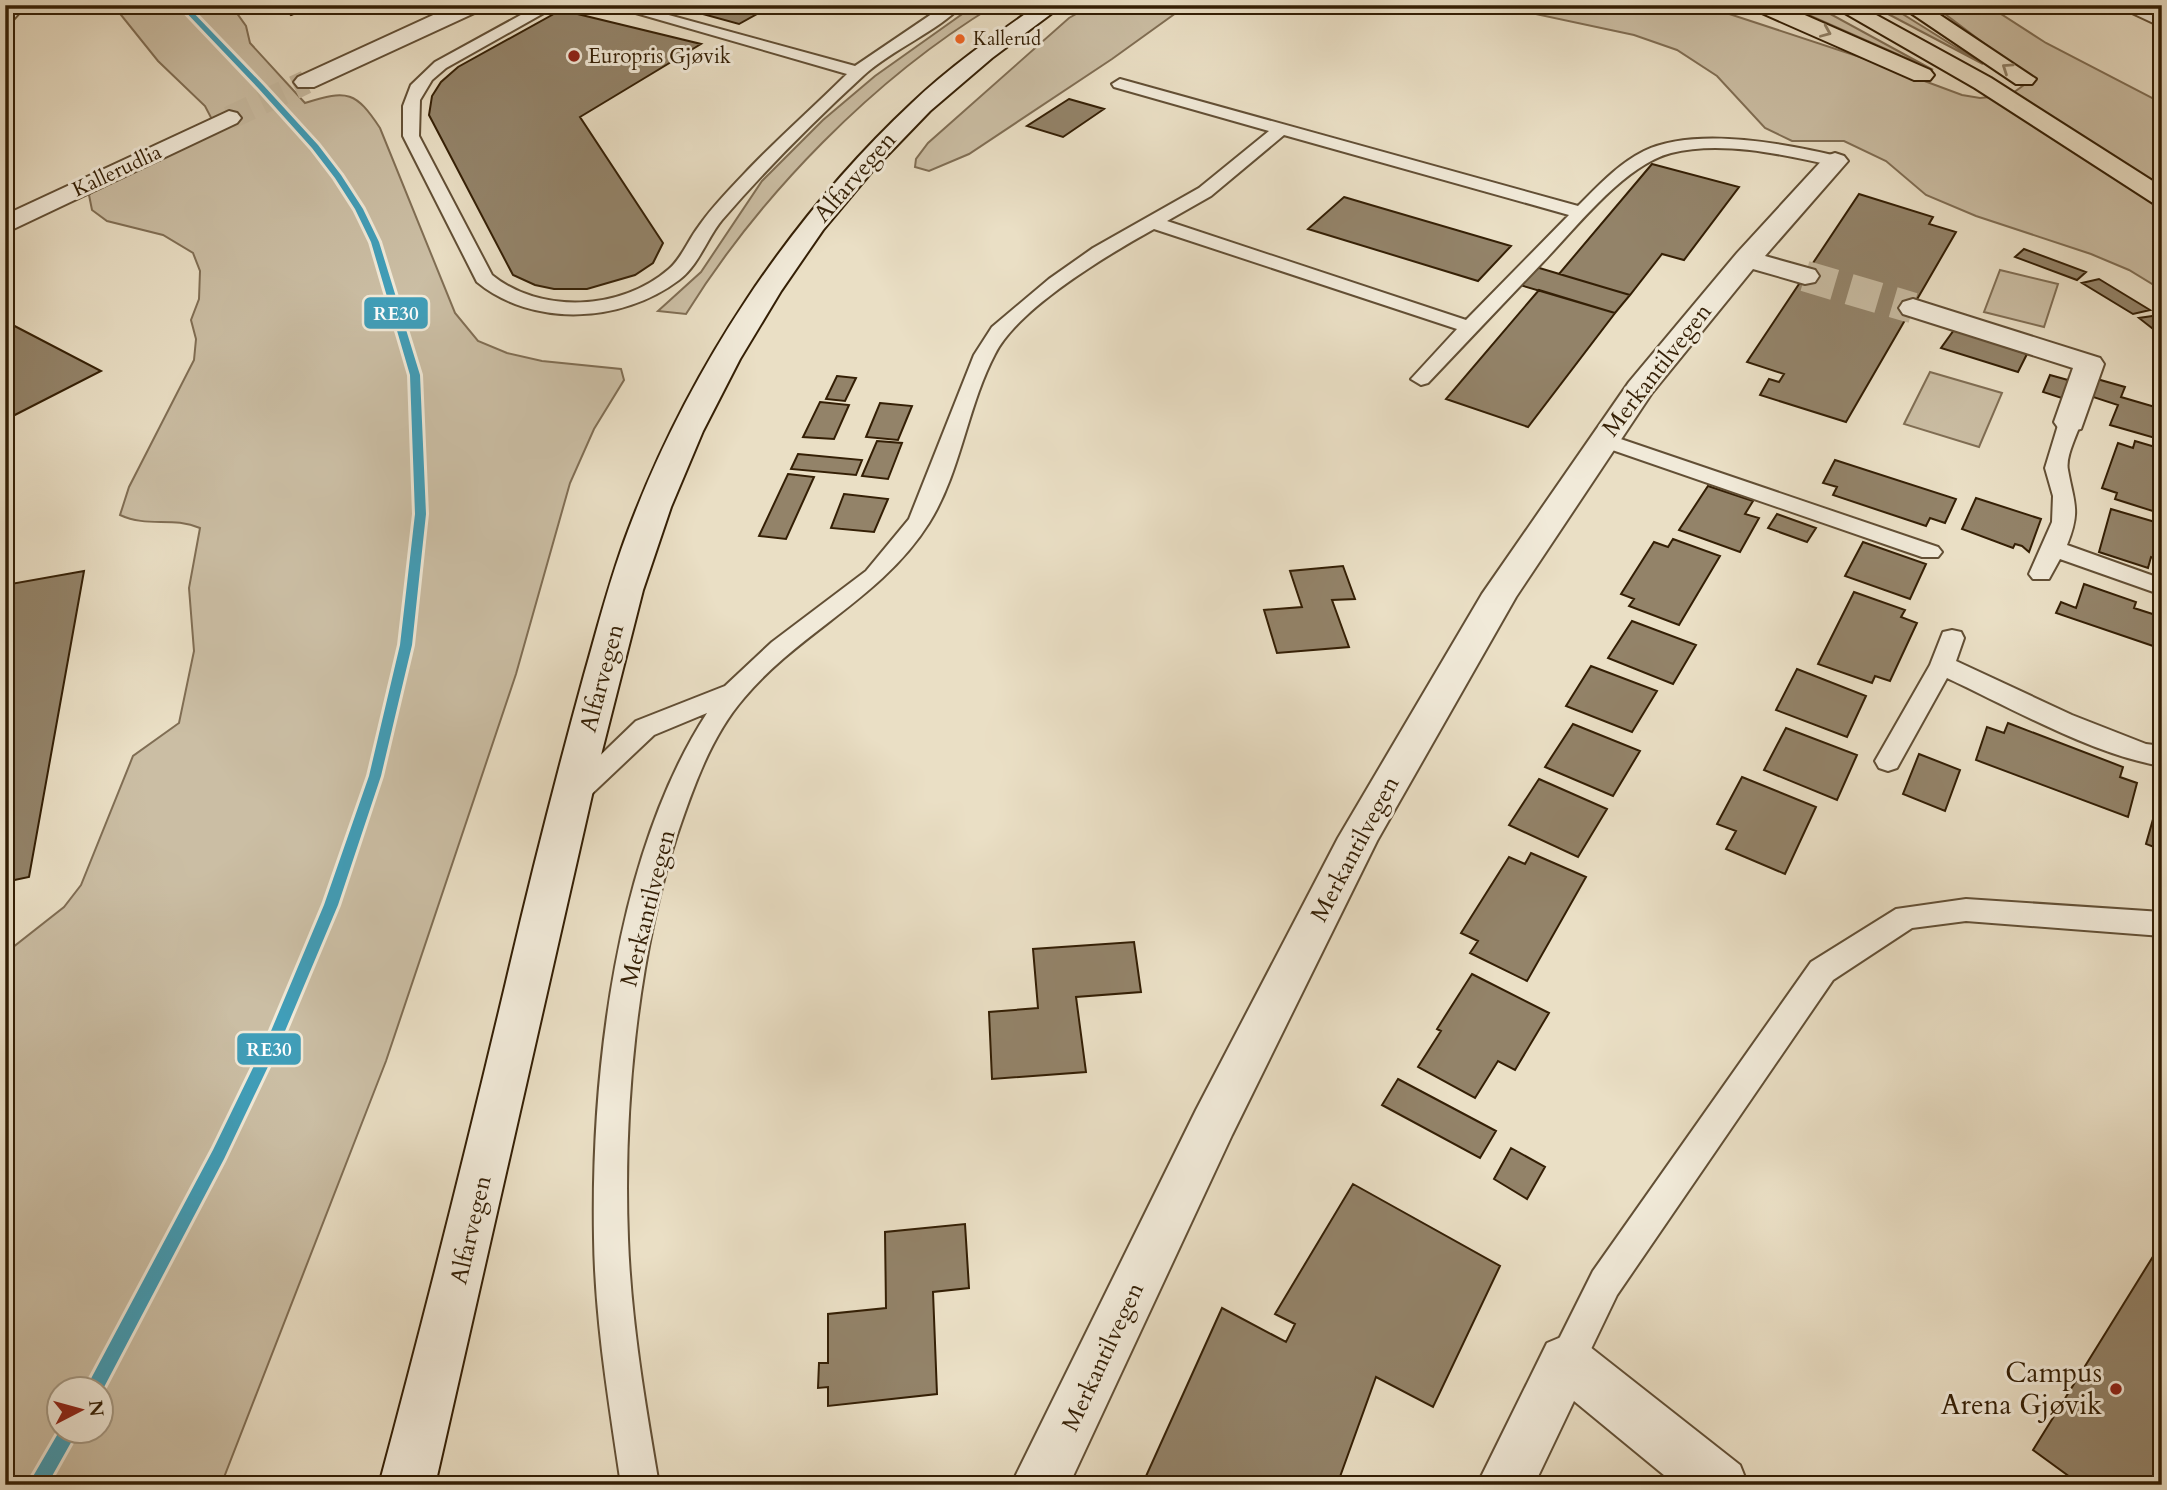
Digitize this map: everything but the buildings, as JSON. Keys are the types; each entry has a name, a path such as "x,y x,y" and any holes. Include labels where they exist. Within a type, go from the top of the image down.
{"highway":[{"path":"1763,5 1880,55 2006,116 2082,145"},
{"path":"1842,5 1950,63 2162,198"},
{"path":"1910,5 2043,93 2087,131 2132,177"}],"street":[{"path":"306,82 473,5"},
{"name":"Alfarvegen","path":"407,1485 470,1240 569,799 613,636 653,510 708,388 758,301 841,188 881,144 982,53 1052,5"},
{"name":"Kallerudlia","path":"5,225 229,118"},
{"name":"Merkantilvegen","path":"1039,1485 1071,1426 1213,1125 1357,838 1500,594 1640,388 1747,259 1835,161"},
{"path":"1747,259 1805,276"},
{"path":"1913,308 2089,364 2070,422"},
{"path":"1505,1485 1566,1361 1720,1485"}],"lane":[{"path":"5,20 19,5"},
{"path":"551,5 453,58 428,76 417,88 409,117 411,136 484,278 497,292 538,306 601,304 652,288 673,275 684,264 706,229 765,160 858,72 887,49 955,5"},
{"path":"615,5 858,72"},
{"path":"2122,5 2162,23"},
{"path":"1120,84 1582,213"},
{"path":"984,355 999,331 1056,283 1100,252 1205,192 1282,128"},
{"path":"1421,379 1582,213 1614,183 1653,153 1683,146 1717,145 1795,152 1835,161"},
{"path":"1152,222 1469,327"},
{"name":"Merkantilvegen","path":"640,1485 621,1365 611,1239 612,1147 630,962 653,866 678,792 700,745 734,692 781,648 874,576 919,521 984,355"},
{"path":"2041,573 2054,549 2067,504 2066,487 2056,468 2070,422"},
{"path":"1603,439 1668,464 1930,552"},
{"path":"2054,549 2162,587"},
{"path":"1888,761 1942,665 1952,638"},
{"path":"1942,665 2063,721 2142,753 2162,756"},
{"path":"569,799 645,728 734,692"},
{"path":"1566,1361 1605,1283 1822,971 1906,917 1966,910 2162,923"}],"shaded area":[{"path":"113,5 231,5 246,26 250,43 305,103 341,95 357,101 372,116 380,128 455,313 478,341 507,353 542,361 621,369 624,380 594,429 570,483 516,674 386,1061 221,1485 5,1485 5,961 12,948 64,907 81,885 133,756 179,723 194,651 189,588 200,528 180,523 140,521 120,515 129,487 194,360 196,339 191,320 199,299 200,271 193,253 163,235 107,221 92,210 89,195 102,180 217,129 205,106 158,61"},
{"path":"975,5 995,5 906,67 823,142 748,226 686,314 658,311 701,272 762,181 823,120 875,76"},
{"path":"1092,5 1187,5 1112,59 969,154 929,171 915,167 916,159 928,143 1069,18"},
{"path":"1494,5 1702,5 1860,57 1962,95 1980,98 2010,95 2024,85 2024,78 2002,57 1933,5 1987,5 2046,43 2162,103 2162,290 2129,270 2091,254 1976,216 1926,195 1886,161 1844,141 1792,141 1765,128 1717,76 1677,50 1634,35"},
{"path":"1786,5 1814,5 1933,70"},
{"path":"1871,5 1888,5 1983,64"},
{"path":"2000,270 2058,284 2044,327 1984,312"},
{"path":"1930,372 2002,393 1979,447 1904,424"}],"tunnel":[{"path":"229,118 306,82"},
{"path":"1805,276 1913,308"}],"transit line":[{"name":"RE30","path":"102,1374 218,1154 278,1031 331,905 375,776 406,645 421,514 415,375 375,242 359,209 315,146 182,5"},
{"name":"RE30","path":"37,1485 62,1444"}],"place":[{"name":"Kallerud","path":"960,39"},
{"name":"Europris Gjøvik","path":"574,56"},
{"name":"Campus Arena Gjøvik","path":"2116,1389"}]}
